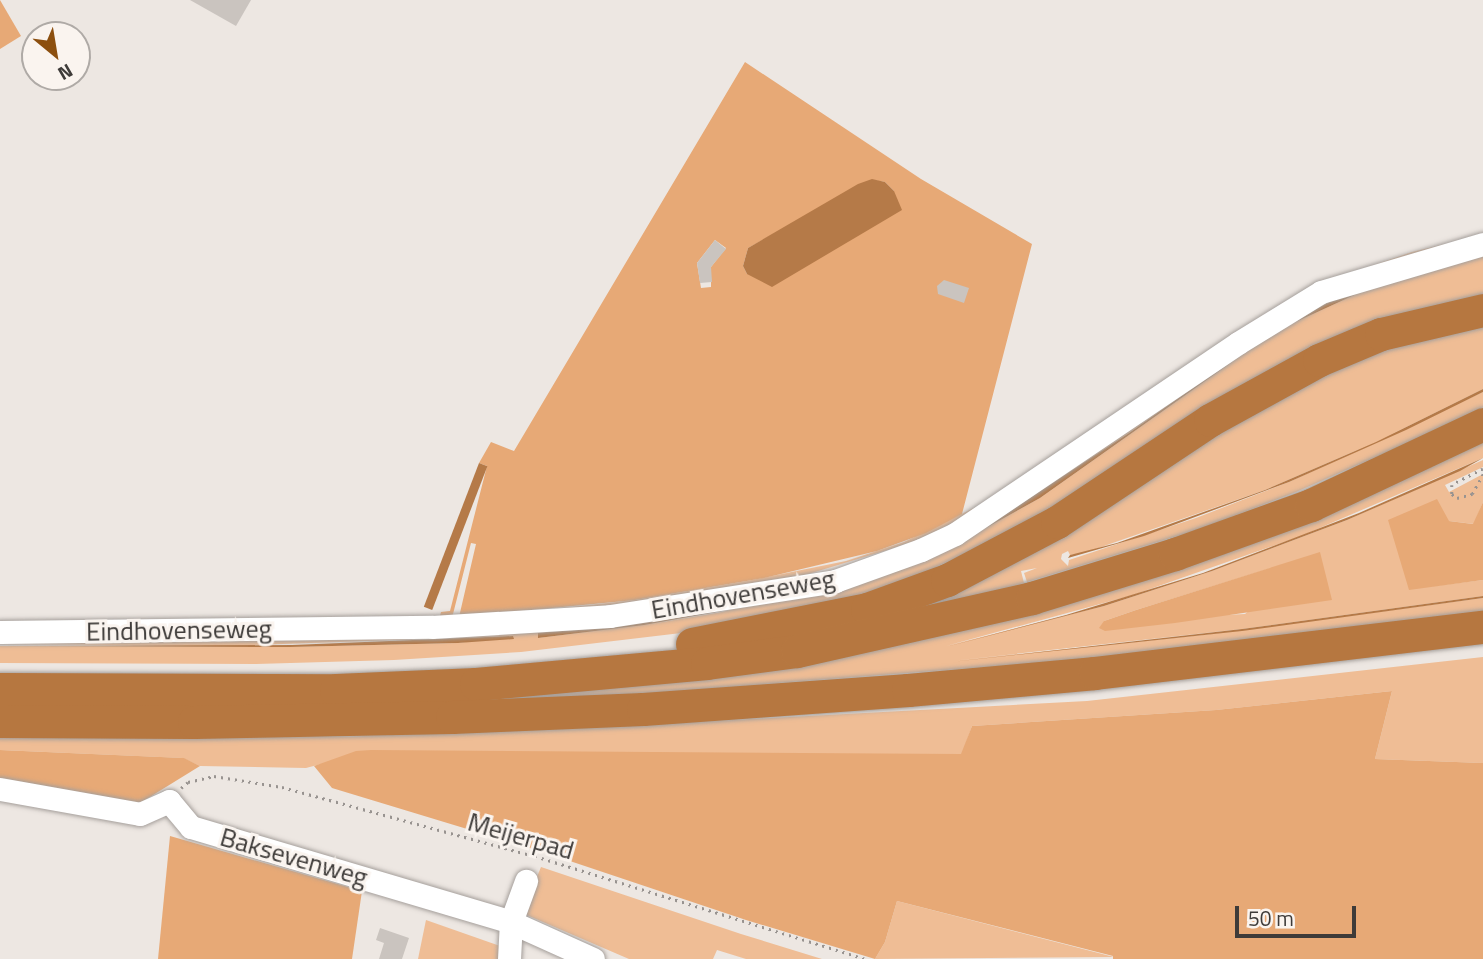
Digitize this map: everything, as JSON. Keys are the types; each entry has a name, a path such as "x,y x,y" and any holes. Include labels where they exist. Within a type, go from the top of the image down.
{"highway":[{"path":"576,676 637,654 867,609 922,590 1016,547 1210,421 1319,360 1381,334 1483,310"},
{"path":"0,689 336,690 476,684 576,676 797,651 1032,598 1175,554 1311,505 1483,425"},
{"path":"0,720 207,722 643,709 908,691 1095,673 1474,629"}],"street":[{"name":"Eindhovenseweg","path":"0,632 432,627 597,617 835,581 921,550 955,534 1238,343 1321,292 1483,244"},
{"path":"0,789 141,814 169,801"},
{"name":"Baksevenweg","path":"169,801 191,827 511,922 593,959"},
{"path":"509,959 511,922 526,881"}],"path":[{"path":"1483,471 1472,494 1457,498 1452,494 1452,485 1483,471"},
{"name":"Meijerpad","path":"169,801 188,782 214,776 282,786 535,856 866,959"}],"shaded area":[{"path":"0,0 21,36 0,49"},
{"path":"745,62 921,179 1032,244 962,514 926,533 877,551 764,578 635,600 459,617 476,544 471,543 452,618 439,619 441,612 450,611 487,466 479,463 491,442 514,451","holes":["872,180 885,182 894,191 747,274 743,266 748,248","715,240 726,248 711,267 711,287 701,288 697,263"]},
{"path":"872,179 885,182 894,191 902,210 772,287 747,274 743,266 748,248 858,184"},
{"path":"1449,243 1393,260 974,512 917,541 805,575 612,609 516,613 635,600 752,580 846,561 904,542 978,506 1342,276 1412,252"},
{"path":"1483,255 1483,296 1453,302 1041,518 889,589 698,631 521,652 394,660 256,664 0,663 0,646 290,647 458,643 513,636 224,646 0,644 0,636 186,638 721,599 911,552 1278,319 1338,298 1277,328 1129,433 1001,518 943,549 597,628 538,634 538,638 722,612 939,554 1040,498 1276,331 1374,286"},
{"path":"1374,286 1276,331 1040,498 939,554 794,598 644,625 538,638 538,633 597,628 715,609 984,528 1129,433 1277,328 1338,298"},
{"path":"1483,315 1483,389 1387,436 1483,392 1483,407 1453,423 1296,492 1200,529 1027,582 1024,573 1037,568 1021,571 1024,583 960,600 880,611 1277,388","holes":["1365,447 1289,482 1196,518 1069,560 1068,566 1061,559 1062,554 1068,551 1070,555 1084,553 1265,490"]},
{"path":"1483,389 1483,392 1406,430 1289,482 1144,536 1068,558 1070,555 1117,543 1265,490 1376,442"},
{"path":"1483,438 1483,458 1301,536 1133,595 946,646 1104,606 1212,571 1347,520 1483,460 1483,467 1445,485 1449,492 1483,474 1483,502 1474,524 1449,521 1409,589 1483,580 1483,596 1242,629 951,661 1203,635 1483,598 1483,617 1245,647 507,704 0,702 837,654","holes":["1320,553 1245,614 1104,621"]},
{"path":"1483,458 1460,471 1347,520 1212,571 1104,606 946,647 1066,615 1203,573 1359,513"},
{"path":"479,463 487,466 432,610 424,607"},
{"path":"1437,499 1449,521 1473,524 1483,502 1483,580 1409,590 1388,520"},
{"path":"1320,552 1332,600 1175,623 1105,631 1099,628 1104,621"},
{"path":"1483,596 1242,631 951,662 1242,629"},
{"path":"513,636 514,639 458,643 290,647 0,646 292,645"},
{"path":"1483,657 1483,763 1375,759 1392,691 1216,710 972,726 962,754 321,764 306,768 200,766 183,758 0,750 0,736 335,737 564,729 1087,701"},
{"path":"1392,691 1375,759 1483,763 1483,959 1113,959 1113,956 897,901 885,942 875,959 746,920 543,852 332,788 314,766 356,751 371,750 961,754 972,726 1216,710"},
{"path":"0,750 184,758 200,766 132,808 0,783"},
{"path":"170,836 362,891 352,959 158,959"},
{"path":"541,867 822,959 746,959 717,950 713,959 629,959 522,913"},
{"path":"897,901 1114,957 875,959 885,942"},
{"path":"426,920 517,952 517,959 418,959"}],"building":[{"path":"190,0 251,0 236,26"},
{"path":"715,240 726,249 711,267 712,282 700,283 697,263"},
{"path":"944,280 969,288 964,303 938,294 937,286"},
{"path":"380,928 409,938 402,959 379,959 384,943 376,940"}]}
